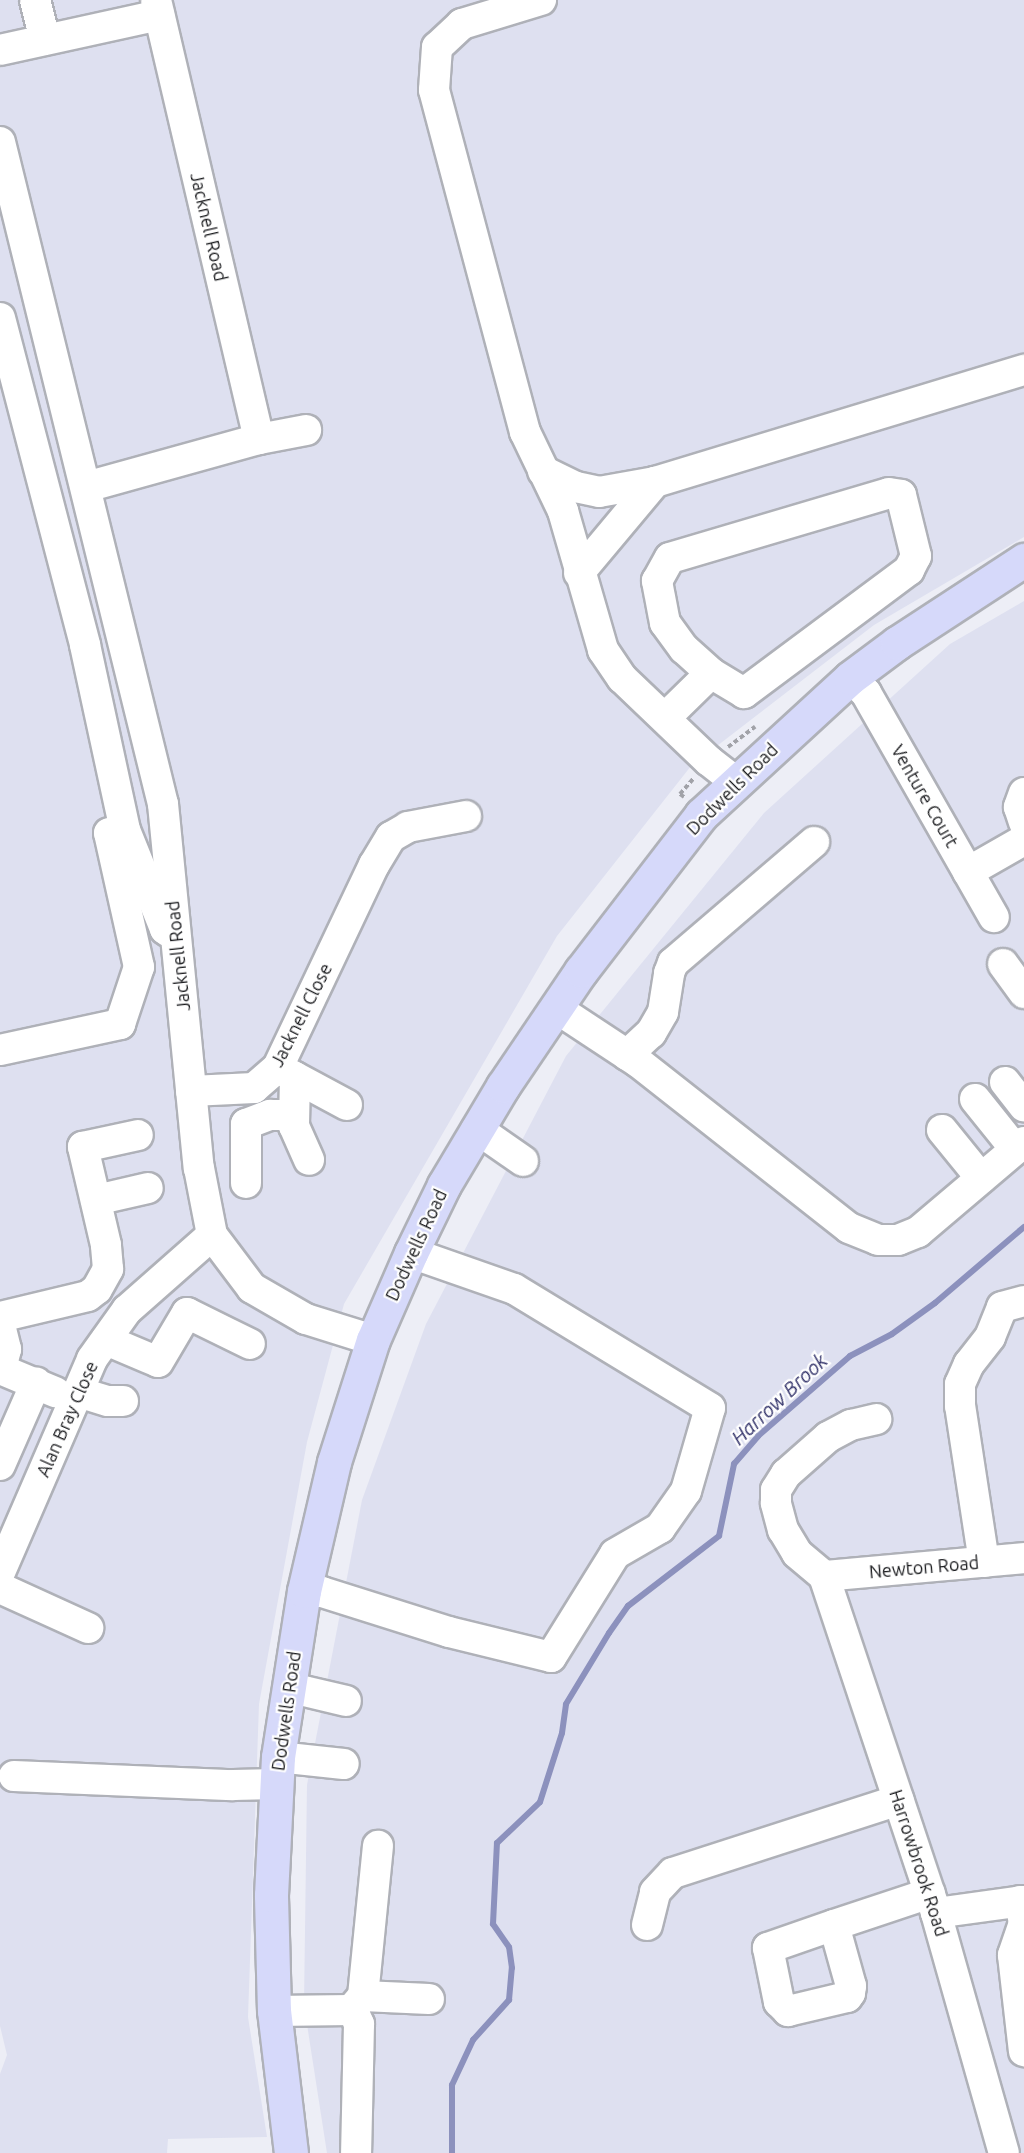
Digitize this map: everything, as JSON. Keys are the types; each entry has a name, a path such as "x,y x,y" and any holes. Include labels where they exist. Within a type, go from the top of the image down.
{"main road":[{"name":"Dodwells Road","path":"291,2153 274,2011 272,1895 278,1770 288,1690 304,1591 334,1462 373,1340 411,1253 444,1185 477,1129 556,1008 581,971 701,815 850,678 897,643 1024,560"}],"street":[{"path":"35,0 45,40"},
{"path":"541,0 462,24 437,47 434,90 525,432 563,511 603,650 622,678 709,761 736,782"},
{"name":"Jacknell Road","path":"0,50 45,40 157,8 259,439"},
{"name":"Jacknell Road","path":"0,142 163,804 199,1168 212,1235 252,1288 306,1319 373,1340"},
{"path":"0,318 85,645 125,830 165,929 176,937"},
{"path":"543,471 576,487 599,492 654,482 1024,370"},
{"path":"86,487 259,439 306,430"},
{"path":"579,573 654,482"},
{"path":"889,493 900,495 916,556 909,570 744,693 711,673 684,649 665,624 657,581 670,558 889,493"},
{"path":"665,718 711,673"},
{"name":"Venture Court","path":"850,678 866,693 994,917"},
{"path":"1024,793 1019,807 1024,822"},
{"name":"Jacknell Close","path":"191,1091 254,1088 286,1072 368,879 392,837 408,827 466,816"},
{"path":"0,1050 120,1024 139,967 109,833 125,830"},
{"path":"968,872 1024,840"},
{"path":"627,1055 651,1033 663,1012 673,963 814,842"},
{"path":"1003,964 1024,993"},
{"path":"556,1008 627,1055 849,1228 878,1240 898,1240 918,1232 1020,1145 975,1100"},
{"path":"286,1072 347,1105"},
{"path":"286,1072 294,1126 309,1160"},
{"path":"1005,1082 1024,1106"},
{"path":"246,1183 246,1124 270,1115 294,1116"},
{"path":"477,1129 523,1161"},
{"path":"942,1130 981,1178"},
{"path":"0,1317 88,1296 97,1289 108,1269 106,1245 83,1148 138,1135"},
{"path":"96,1200 148,1188"},
{"name":"Alan Bray Close","path":"0,1572 92,1359 127,1310 212,1235"},
{"path":"304,1591 322,1592 449,1632 551,1657 615,1554 660,1528 686,1491 710,1408 514,1289 411,1253"},
{"path":"984,1562 960,1406 960,1384 969,1364 990,1337 1002,1307 1012,1302 1024,1301"},
{"path":"106,1340 158,1362 187,1313 250,1344"},
{"path":"0,1325 6,1349 0,1369 76,1396 123,1401"},
{"path":"0,1465 36,1383"},
{"path":"824,1576 797,1553 783,1530 776,1503 776,1490 786,1474 828,1437 851,1425 876,1419"},
{"name":"Newton Road","path":"824,1576 1024,1558"},
{"name":"Harrowbrook Road","path":"824,1576 887,1794 933,1903 1004,2153"},
{"path":"0,1588 88,1628"},
{"path":"288,1690 304,1690 346,1701"},
{"path":"14,1776 234,1785 278,1770 344,1764"},
{"path":"647,1925 655,1892 673,1873 887,1794"},
{"path":"356,2153 359,2024 357,2003 378,1846"},
{"path":"834,1925 933,1903 1022,1901 1024,1923 1013,1955 1024,2051"},
{"path":"274,2011 429,1999"},
{"path":"286,2153 291,2153"}],"shaded area":[{"path":"0,0 1024,0 1024,537 874,625 691,766 557,936 344,1304 307,1442 259,1704 248,2017 267,2137 168,2139 167,2153 0,2153 0,2074 7,2055 0,2026"},
{"path":"1024,601 1024,2153 327,2153 304,2005 307,1785 362,1500 426,1324 566,1056 764,813 950,644"}],"waterway":[{"name":"Harrow Brook","path":"452,2153 452,2085 473,2040 509,2000 512,1968 509,1947 493,1924 497,1843 540,1802 562,1733 566,1704 609,1633 628,1606 719,1536 734,1464 758,1436 850,1356 892,1334 935,1303 1024,1227"}]}
